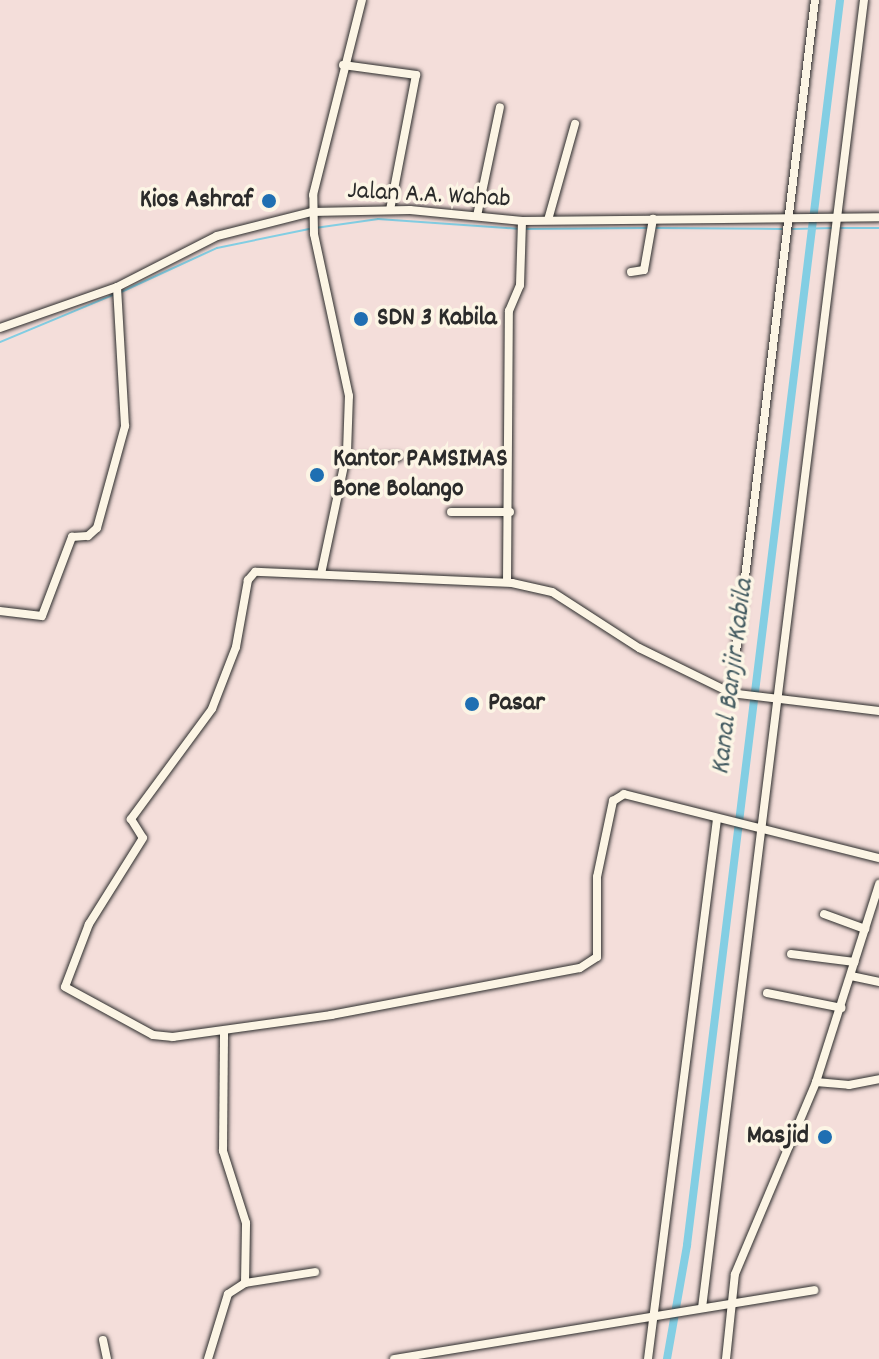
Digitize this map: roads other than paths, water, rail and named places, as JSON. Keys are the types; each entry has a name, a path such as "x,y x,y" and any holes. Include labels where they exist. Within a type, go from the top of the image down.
{"street":[{"path":"321,574 346,459 349,385 312,216 343,65 362,0"},
{"path":"735,693 795,217 815,0"},
{"path":"700,1308 864,0"},
{"path":"343,65 416,75 390,210"},
{"path":"477,216 500,107"},
{"path":"548,220 575,124"},
{"name":"Jalan A.A. Wahab","path":"0,328 117,291 217,236 312,216 390,210 477,216 521,226 548,220 652,225 795,217 879,217"},
{"path":"631,272 644,270 652,225"},
{"path":"507,582 512,409 506,383 509,304 520,285 521,226"},
{"path":"0,611 42,616 72,537 88,536 97,528 125,426 117,291"},
{"path":"346,459 398,457"},
{"path":"451,512 510,512"},
{"path":"879,711 735,693 639,648 552,592 507,582 260,570 248,580 236,647 212,709 135,810 130,823 143,838 89,924 66,973 68,992 153,1035 224,1031 588,966 597,957 597,877 613,801 624,794 879,858"},
{"path":"648,1359 721,820"},
{"path":"726,1359 728,1305 735,1274 816,1082 879,884"},
{"path":"824,914 865,929"},
{"path":"791,954 855,962"},
{"path":"851,976 879,982"},
{"path":"767,993 842,1008"},
{"path":"224,1031 223,1151 246,1223 245,1283"},
{"path":"816,1082 849,1085 879,1079"},
{"path":"208,1359 228,1294 245,1283 315,1272"},
{"path":"394,1359 814,1290"},
{"path":"103,1340 107,1359"}],"waterway":[{"name":"Kanal Banjir Kabila","path":"667,1359 687,1245 840,0"},
{"path":"315,228 378,219 520,229"},
{"path":"526,229 648,228"},
{"path":"654,228 782,229"},
{"name":"Kanal Banjir Kabila","path":"792,229 834,228"},
{"path":"840,228 879,228"},
{"path":"119,293 217,248 309,229"},
{"path":"0,342 113,295"}],"place":[{"name":"Kios Ashraf","path":"269,201"},
{"name":"SDN 3 Kabila","path":"361,319"},
{"name":"Kantor PAMSIMAS Bone Bolango","path":"317,475"},
{"name":"Pasar","path":"472,704"},
{"name":"Masjid","path":"825,1137"}]}
